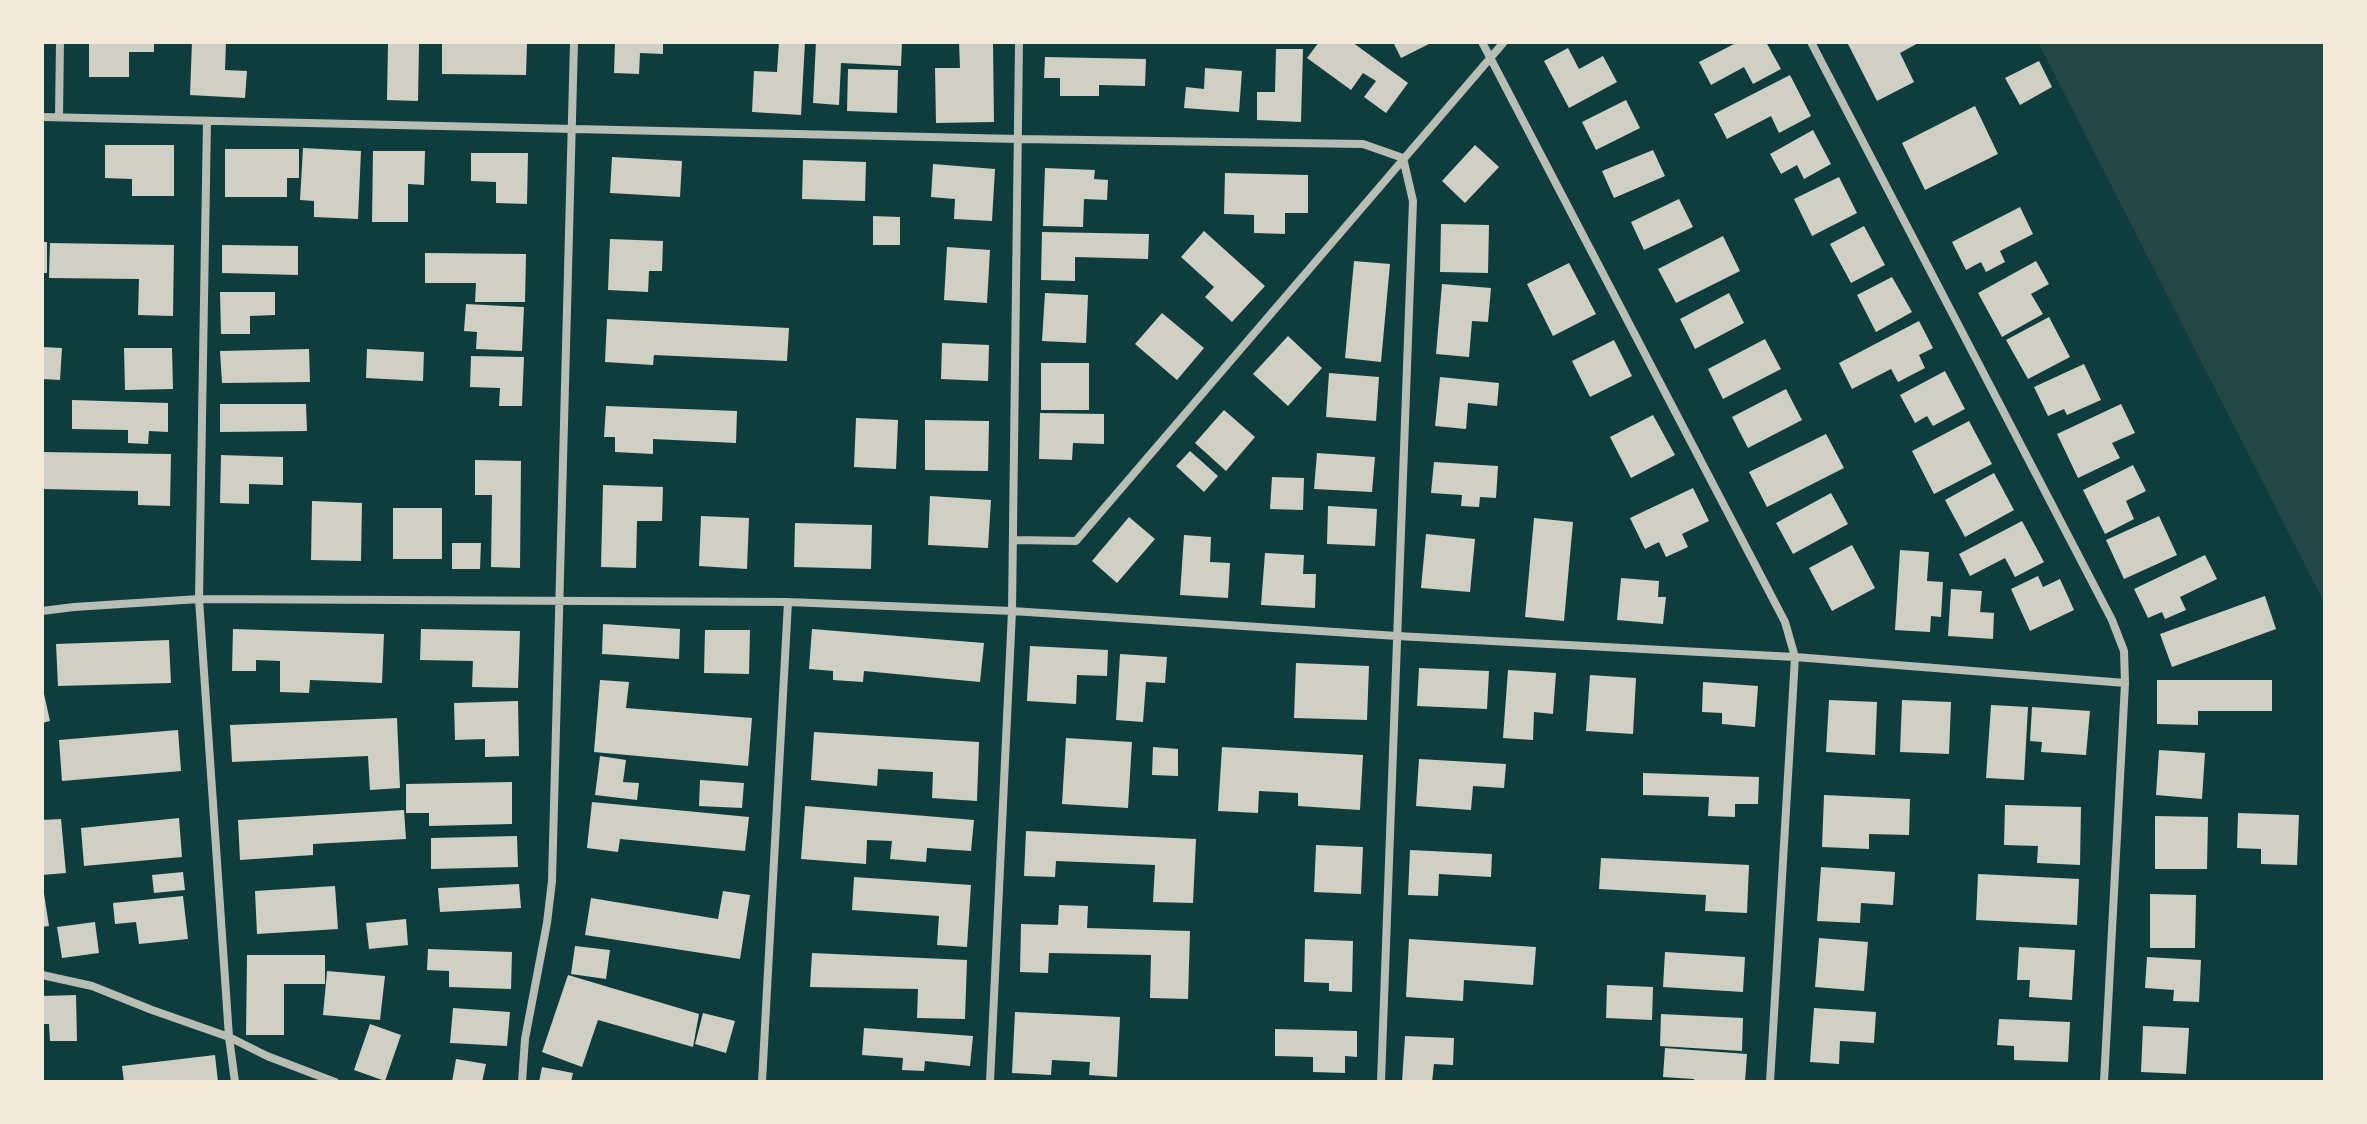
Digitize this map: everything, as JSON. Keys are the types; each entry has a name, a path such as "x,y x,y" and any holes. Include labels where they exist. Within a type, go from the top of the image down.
{"street":[{"path":"59,117 60,42"},
{"path":"522,1082 525,1039 552,881 574,42"},
{"path":"990,1082 1014,540 1019,42"},
{"path":"1482,42 1785,622 1795,657 1770,1082"},
{"path":"1014,540 1076,541 1504,42"},
{"path":"1811,42 2112,620 2124,651 2125,683 2104,1082"},
{"path":"42,117 1363,144 1403,158"},
{"path":"207,121 199,599 229,1037 235,1082"},
{"path":"1381,1082 1413,201 1403,158"},
{"path":"42,611 199,599 788,602 1012,611 1795,657 2125,683"},
{"path":"762,1082 788,602"},
{"path":"42,975 92,986 229,1037 267,1056 335,1082"}],"shaded area":[{"path":"2038,42 2325,42 2325,604"}],"building":[{"path":"89,42 154,42 154,52 129,52 129,77 89,77"},
{"path":"192,42 226,42 225,70 247,71 245,98 190,95"},
{"path":"442,42 527,42 526,75 442,74"},
{"path":"615,42 663,42 663,54 640,53 639,74 614,73"},
{"path":"779,42 805,42 801,115 752,112 754,71 777,72"},
{"path":"816,42 902,42 901,66 841,63 839,105 813,103"},
{"path":"959,42 993,42 994,122 936,123 935,68 960,68"},
{"path":"1319,42 1352,42 1408,83 1386,113 1364,97 1376,81 1363,73 1351,90 1307,58"},
{"path":"1393,42 1433,42 1401,58"},
{"path":"1738,42 1766,42 1781,69 1753,84 1744,67 1711,85 1699,62"},
{"path":"1847,42 1920,42 1900,53 1914,82 1877,101"},
{"path":"388,44 419,44 418,101 387,100"},
{"path":"1568,48 1579,69 1603,56 1617,82 1569,108 1544,61"},
{"path":"1276,49 1303,49 1301,122 1257,120 1257,92 1275,92"},
{"path":"1045,57 1146,59 1145,86 1099,85 1099,96 1060,96 1060,78 1044,78"},
{"path":"2039,61 2052,87 2020,105 2005,78"},
{"path":"1205,68 1242,71 1239,112 1184,108 1186,87 1204,89"},
{"path":"848,69 898,70 897,113 847,111"},
{"path":"1790,75 1811,116 1779,133 1771,116 1727,139 1714,114"},
{"path":"1626,100 1640,128 1596,150 1582,122"},
{"path":"1975,106 1998,154 1925,190 1902,143"},
{"path":"1813,130 1831,164 1804,179 1797,165 1781,174 1770,154"},
{"path":"105,145 174,145 174,196 132,196 132,179 105,178"},
{"path":"1475,145 1499,167 1465,203 1442,181"},
{"path":"303,148 361,151 358,219 314,217 314,201 300,200"},
{"path":"225,149 299,149 299,178 287,178 287,197 225,197"},
{"path":"1653,150 1665,176 1614,198 1602,171"},
{"path":"373,151 425,151 424,185 408,184 408,222 372,222"},
{"path":"471,153 528,153 527,204 496,203 496,182 471,181"},
{"path":"612,157 682,161 680,197 610,193"},
{"path":"803,160 866,162 865,201 802,199"},
{"path":"933,164 995,169 992,221 954,219 955,199 931,197"},
{"path":"1045,168 1095,170 1094,179 1108,180 1107,200 1084,199 1083,227 1043,226"},
{"path":"1225,173 1308,175 1308,213 1285,213 1285,234 1254,233 1254,215 1224,214"},
{"path":"1839,177 1857,213 1812,236 1794,199"},
{"path":"1679,199 1693,227 1644,250 1631,222"},
{"path":"2020,207 2033,234 2000,251 2005,262 1986,272 1981,262 1966,270 1952,242"},
{"path":"873,216 900,217 900,245 873,245"},
{"path":"1441,224 1489,225 1488,273 1440,272"},
{"path":"1864,226 1885,265 1851,283 1830,244"},
{"path":"1204,231 1265,286 1232,322 1205,297 1214,287 1181,257"},
{"path":"1042,232 1149,234 1148,259 1075,257 1075,281 1041,280"},
{"path":"1723,236 1740,271 1676,303 1658,269"},
{"path":"610,239 663,241 662,271 649,271 648,292 608,290"},
{"path":"42,242 47,242 47,273 42,273"},
{"path":"50,243 174,245 173,316 138,315 139,279 49,278"},
{"path":"222,245 298,246 298,275 222,273"},
{"path":"947,247 990,250 987,303 944,300"},
{"path":"425,253 526,254 525,302 475,302 476,283 425,283"},
{"path":"1354,261 1390,264 1381,362 1345,358"},
{"path":"2036,261 2049,284 2031,294 2043,314 2002,337 1978,293"},
{"path":"1569,263 1596,314 1553,336 1527,284"},
{"path":"1892,277 1912,312 1876,332 1857,295"},
{"path":"1442,284 1491,288 1488,322 1472,321 1469,357 1436,354"},
{"path":"220,292 275,292 275,315 250,316 250,334 221,334"},
{"path":"1045,293 1088,295 1086,343 1042,341"},
{"path":"1729,293 1744,323 1695,349 1680,319"},
{"path":"466,304 524,307 522,351 476,349 477,332 464,331"},
{"path":"1162,313 1204,348 1177,380 1135,344"},
{"path":"2049,317 2070,357 2028,379 2006,340"},
{"path":"607,319 789,328 787,361 654,355 653,365 605,362"},
{"path":"1919,321 1933,348 1919,355 1925,368 1898,382 1891,369 1852,389 1839,363"},
{"path":"1288,336 1322,368 1288,406 1253,374"},
{"path":"1765,339 1781,369 1723,399 1708,369"},
{"path":"1614,340 1632,376 1590,397 1572,361"},
{"path":"942,343 989,345 988,381 941,379"},
{"path":"42,347 62,348 60,380 42,379"},
{"path":"124,348 172,348 173,389 125,390"},
{"path":"309,349 310,382 222,383 220,351"},
{"path":"367,349 424,352 423,381 366,378"},
{"path":"471,356 524,357 522,406 499,406 500,388 470,387"},
{"path":"1041,363 1089,363 1089,410 1041,410"},
{"path":"2084,364 2101,400 2067,415 2064,409 2048,416 2034,387"},
{"path":"1945,371 1965,409 1933,426 1927,416 1915,423 1900,395"},
{"path":"1329,373 1379,377 1376,421 1326,417"},
{"path":"1440,377 1499,383 1497,406 1468,403 1466,429 1435,426"},
{"path":"1786,389 1802,420 1748,448 1732,417"},
{"path":"72,400 168,403 168,432 149,431 148,444 128,443 128,430 72,429"},
{"path":"220,404 306,404 307,431 220,432"},
{"path":"2121,404 2135,433 2112,443 2120,458 2078,478 2057,434"},
{"path":"606,406 737,411 736,443 653,439 653,454 615,452 615,437 604,437"},
{"path":"1224,410 1255,437 1226,471 1195,443"},
{"path":"1040,413 1104,414 1104,444 1073,443 1072,460 1039,459"},
{"path":"1653,415 1675,455 1631,478 1610,437"},
{"path":"856,418 898,420 896,469 854,467"},
{"path":"925,420 989,421 988,471 925,470"},
{"path":"1969,421 1992,464 1934,494 1912,451"},
{"path":"1826,434 1844,468 1767,507 1749,472"},
{"path":"1190,451 1218,476 1204,492 1176,466"},
{"path":"42,452 171,454 170,506 138,505 138,491 42,489"},
{"path":"1317,453 1375,457 1372,492 1314,489"},
{"path":"221,455 283,457 283,485 249,484 249,504 220,503"},
{"path":"475,460 521,461 520,568 491,567 492,495 475,495"},
{"path":"1434,462 1498,466 1496,498 1480,497 1479,507 1461,506 1462,495 1431,493"},
{"path":"2133,465 2146,491 2126,501 2134,519 2105,534 2083,490"},
{"path":"1994,473 2014,510 1965,537 1945,500"},
{"path":"1272,477 1304,478 1303,510 1270,509"},
{"path":"603,485 663,487 662,521 637,521 636,568 601,567"},
{"path":"1693,488 1709,521 1682,534 1688,547 1666,557 1659,542 1645,549 1630,518"},
{"path":"1831,493 1848,524 1793,554 1776,523"},
{"path":"930,496 991,500 988,548 928,545"},
{"path":"312,501 362,503 361,561 311,560"},
{"path":"1328,506 1377,509 1375,546 1327,544"},
{"path":"393,508 442,508 442,559 393,559"},
{"path":"701,516 749,518 747,569 699,566"},
{"path":"2159,516 2177,555 2124,579 2106,540"},
{"path":"1129,517 1155,539 1117,583 1092,561"},
{"path":"1534,518 1573,522 1564,621 1525,617"},
{"path":"2022,521 2044,562 2015,577 2005,558 1970,576 1959,554"},
{"path":"795,523 872,525 871,569 794,567"},
{"path":"1426,534 1475,539 1470,592 1421,588"},
{"path":"1184,535 1211,537 1210,562 1230,563 1228,598 1180,595"},
{"path":"452,543 481,543 480,569 452,569"},
{"path":"1852,545 1875,588 1832,611 1809,568"},
{"path":"1900,550 1929,552 1927,581 1943,582 1941,617 1931,616 1930,632 1895,630"},
{"path":"1265,553 1304,555 1303,574 1316,574 1315,608 1261,605"},
{"path":"2205,555 2217,579 2180,597 2186,610 2165,619 2162,612 2148,618 2134,589"},
{"path":"2038,576 2043,587 2060,579 2074,610 2030,631 2011,589"},
{"path":"1621,578 1659,581 1658,597 1666,597 1663,624 1617,620"},
{"path":"1951,589 1982,591 1980,612 1994,613 1993,639 1948,636"},
{"path":"2265,596 2276,629 2172,667 2160,634"},
{"path":"603,624 680,629 679,659 602,654"},
{"path":"233,629 384,634 382,683 310,680 309,693 280,692 280,661 256,660 256,671 232,671"},
{"path":"421,629 520,631 518,688 472,687 473,661 420,660"},
{"path":"812,629 984,643 980,682 864,671 863,682 833,680 833,671 809,669"},
{"path":"705,630 750,630 749,674 704,673"},
{"path":"169,640 171,683 58,686 56,644"},
{"path":"1030,646 1108,650 1107,676 1077,675 1076,704 1027,701"},
{"path":"1120,654 1167,657 1165,683 1146,682 1143,722 1116,720"},
{"path":"1296,663 1369,666 1367,720 1294,718"},
{"path":"1419,668 1489,671 1487,709 1417,706"},
{"path":"1508,670 1556,673 1553,714 1534,712 1533,740 1503,738"},
{"path":"1590,675 1636,678 1633,734 1586,731"},
{"path":"600,680 629,682 626,708 752,718 748,766 594,752"},
{"path":"2157,680 2272,680 2272,711 2198,711 2198,725 2157,724"},
{"path":"1703,682 1758,686 1755,727 1722,724 1722,713 1702,712"},
{"path":"42,685 50,721 42,723"},
{"path":"1829,700 1877,702 1875,755 1826,752"},
{"path":"1902,700 1951,702 1949,754 1900,752"},
{"path":"518,701 519,756 485,757 485,739 455,740 454,703"},
{"path":"1991,705 2028,707 2024,780 1986,778"},
{"path":"2032,707 2090,711 2086,755 2041,752 2042,742 2030,741"},
{"path":"397,718 400,788 370,790 368,756 232,762 230,725"},
{"path":"178,730 181,771 62,781 59,740"},
{"path":"814,732 979,742 977,801 932,798 933,772 878,769 877,786 811,780"},
{"path":"1066,738 1132,742 1128,808 1062,804"},
{"path":"1153,747 1178,749 1178,776 1152,775"},
{"path":"1222,747 1363,755 1360,810 1298,806 1298,793 1259,791 1258,813 1218,811"},
{"path":"2159,750 2205,753 2202,799 2156,795"},
{"path":"600,756 626,760 623,782 639,783 637,800 595,795"},
{"path":"1419,759 1506,764 1504,788 1473,786 1471,810 1416,806"},
{"path":"1643,773 1759,777 1758,804 1735,804 1735,817 1708,816 1709,797 1643,795"},
{"path":"700,780 744,783 742,808 699,806"},
{"path":"512,782 512,824 429,826 429,813 406,813 406,784"},
{"path":"1824,795 1910,799 1909,835 1869,834 1869,849 1822,847"},
{"path":"592,802 749,817 745,851 620,839 618,852 587,848"},
{"path":"2005,805 2081,807 2080,865 2037,863 2038,846 2004,845"},
{"path":"805,806 974,820 971,851 927,848 926,862 890,859 892,841 867,840 866,864 801,859"},
{"path":"404,810 406,839 313,844 313,855 240,860 238,820"},
{"path":"2238,813 2299,815 2297,865 2261,864 2261,849 2237,848"},
{"path":"2155,816 2208,817 2207,869 2155,869"},
{"path":"179,818 182,857 84,866 81,828"},
{"path":"61,819 66,873 42,875 42,820"},
{"path":"1026,831 1196,839 1193,903 1153,902 1155,865 1056,861 1055,877 1024,876"},
{"path":"517,836 518,867 431,869 431,838"},
{"path":"1316,845 1363,847 1361,894 1314,892"},
{"path":"1410,850 1492,854 1491,877 1439,874 1438,896 1408,895"},
{"path":"1601,858 1749,865 1747,913 1705,911 1706,895 1599,889"},
{"path":"1821,867 1895,872 1893,905 1861,903 1860,923 1817,921"},
{"path":"183,872 185,890 154,893 152,875"},
{"path":"1978,874 2079,879 2077,925 1976,920"},
{"path":"854,877 971,885 967,947 937,945 939,916 852,910"},
{"path":"519,884 521,908 440,912 438,888"},
{"path":"335,886 338,929 257,934 255,891"},
{"path":"723,891 750,895 740,959 585,935 591,898 718,919"},
{"path":"42,894 49,926 42,927"},
{"path":"2150,894 2196,895 2195,948 2150,948"},
{"path":"183,896 188,939 139,944 136,922 115,924 113,903"},
{"path":"1059,905 1088,906 1087,928 1190,931 1188,999 1150,998 1151,955 1049,953 1048,973 1020,972 1021,924 1058,925"},
{"path":"406,919 408,945 369,949 366,923"},
{"path":"95,922 99,953 62,958 57,927"},
{"path":"1819,938 1868,942 1864,991 1815,987"},
{"path":"1305,939 1353,941 1352,992 1329,991 1329,983 1304,982"},
{"path":"1409,939 1536,947 1533,985 1464,980 1463,1001 1406,997"},
{"path":"575,946 610,950 606,979 571,974"},
{"path":"2019,947 2075,950 2072,1000 2029,997 2030,980 2017,980"},
{"path":"428,949 512,952 511,989 449,987 449,971 427,970"},
{"path":"1665,952 1745,957 1743,992 1663,987"},
{"path":"812,953 967,960 965,1019 917,1018 918,989 810,987"},
{"path":"247,955 325,955 325,984 284,984 284,1035 246,1035"},
{"path":"2147,957 2201,960 2199,1002 2173,1001 2174,990 2145,988"},
{"path":"327,971 385,976 380,1020 323,1015"},
{"path":"568,975 699,1014 693,1047 598,1020 582,1067 542,1052"},
{"path":"1607,985 1653,987 1652,1020 1606,1018"},
{"path":"76,995 77,1041 50,1041 49,1024 42,1024 42,996"},
{"path":"453,1008 510,1012 507,1046 450,1043"},
{"path":"1814,1008 1876,1012 1874,1043 1840,1041 1839,1064 1810,1062"},
{"path":"1015,1012 1120,1017 1117,1077 1089,1075 1090,1062 1052,1060 1051,1075 1012,1073"},
{"path":"703,1013 735,1021 726,1053 695,1044"},
{"path":"1661,1014 1743,1018 1742,1051 1660,1046"},
{"path":"1999,1019 2070,1022 2068,1062 2014,1060 2014,1046 1997,1045"},
{"path":"370,1024 401,1035 385,1081 354,1070"},
{"path":"2143,1026 2189,1028 2186,1074 2141,1072"},
{"path":"864,1028 973,1036 970,1066 925,1061 924,1071 902,1070 903,1058 862,1055"},
{"path":"1275,1029 1357,1031 1357,1057 1345,1056 1345,1073 1313,1072 1313,1057 1275,1056"},
{"path":"1405,1036 1454,1038 1453,1065 1434,1064 1432,1082 1402,1082"},
{"path":"1665,1048 1747,1054 1745,1082 1694,1082 1694,1079 1663,1077"},
{"path":"215,1055 218,1082 124,1082 122,1066"},
{"path":"456,1059 486,1064 482,1082 452,1082"},
{"path":"542,1067 573,1073 571,1082 539,1082"}]}
